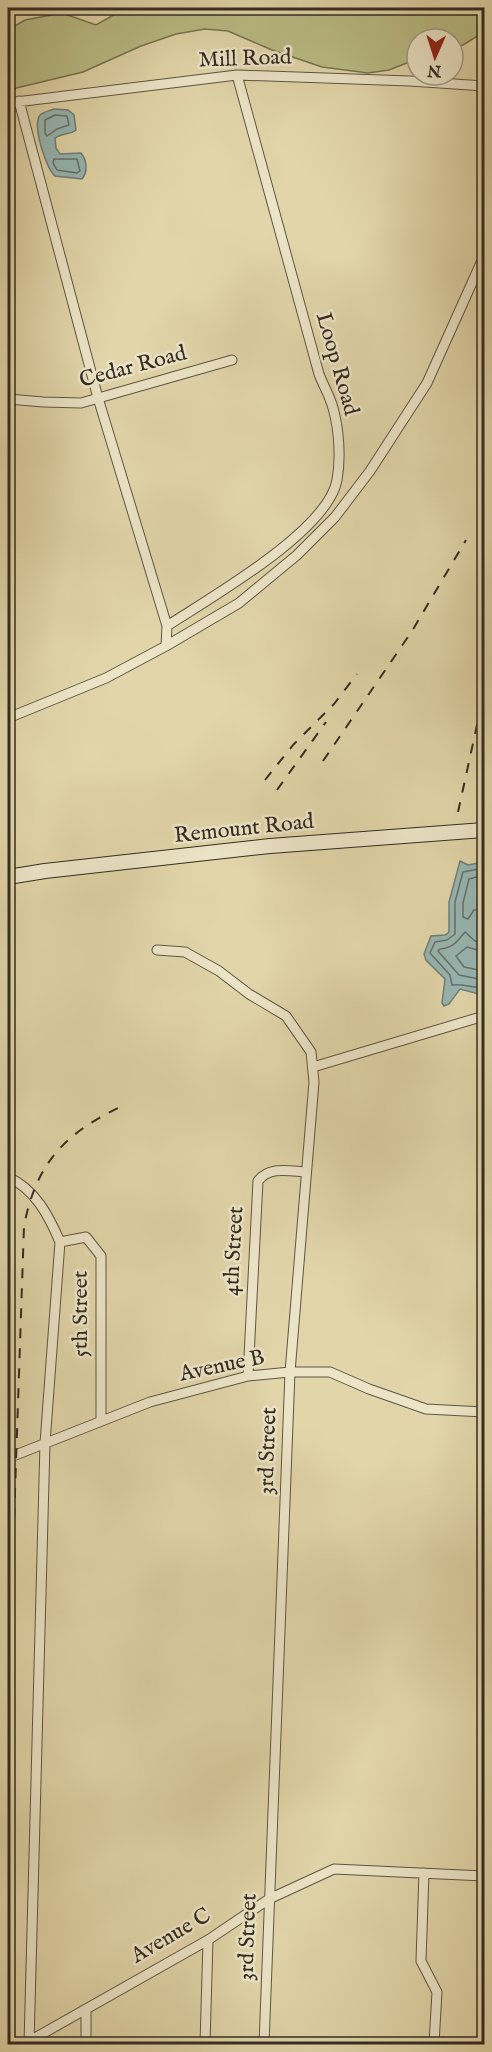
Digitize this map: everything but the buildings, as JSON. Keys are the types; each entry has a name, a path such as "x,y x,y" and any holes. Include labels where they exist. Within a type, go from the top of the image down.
{"main road":[{"name":"Remount Road","path":"8,877 270,846 484,830"}],"street":[{"name":"Mill Road","path":"8,103 237,75 484,86"},
{"name":"Loop Road","path":"167,626 247,575 308,527 327,503 337,482 339,454 333,408 319,374 237,75"},
{"path":"19,101 98,398 167,626 166,646"},
{"path":"8,718 106,678 166,646 239,603 297,555 335,517 370,471 427,383 484,256"},
{"name":"Cedar Road","path":"8,399 81,403 232,360"},
{"name":"3rd Street","path":"158,950 185,952 219,971 249,994 286,1016 311,1052 313,1067 314,1082 290,1372 264,2044"},
{"path":"313,1067 484,1016"},
{"name":"4th Street","path":"248,1376 258,1181 263,1174 279,1170 306,1172"},
{"path":"8,1177 32,1194 48,1215 60,1242 45,1443 28,2044"},
{"name":"5th Street","path":"60,1242 86,1237 101,1256 100,1421"},
{"name":"Avenue B","path":"8,1458 150,1402 248,1376 290,1372 330,1372 369,1389 426,1409 484,1412"},
{"name":"Avenue C","path":"28,2044 208,1940 269,1899 334,1869 484,1876"},
{"path":"424,1873 421,1961 437,1992 434,2044"},
{"path":"205,2044 208,1940"},
{"path":"86,2009 86,2044"}],"green space":[{"path":"126,8 484,8 484,32 465,44 465,27 405,27 405,64 389,70 368,73 322,67 272,50 228,31 205,29 176,34 141,46 83,72 8,90 8,30 25,20 62,13 96,25"}],"water":[{"path":"54,109 68,110 74,115 76,130 55,138 56,148 60,154 81,153 86,166 82,179 55,176 44,156 39,137 38,120 41,114"},
{"path":"460,861 468,865 484,862 484,916 479,927 484,931 484,993 479,994 460,989 449,1004 444,1006 442,1003 445,979 426,960 424,954 431,936 445,935 449,932 449,902"}],"railway":[{"path":"323,761 412,631 466,540"},
{"path":"265,780 293,745 334,704 357,674"},
{"path":"458,812 484,693"},
{"path":"277,790 326,722"},
{"path":"8,1698 24,1226 36,1185 56,1153 83,1128 120,1107"}]}
